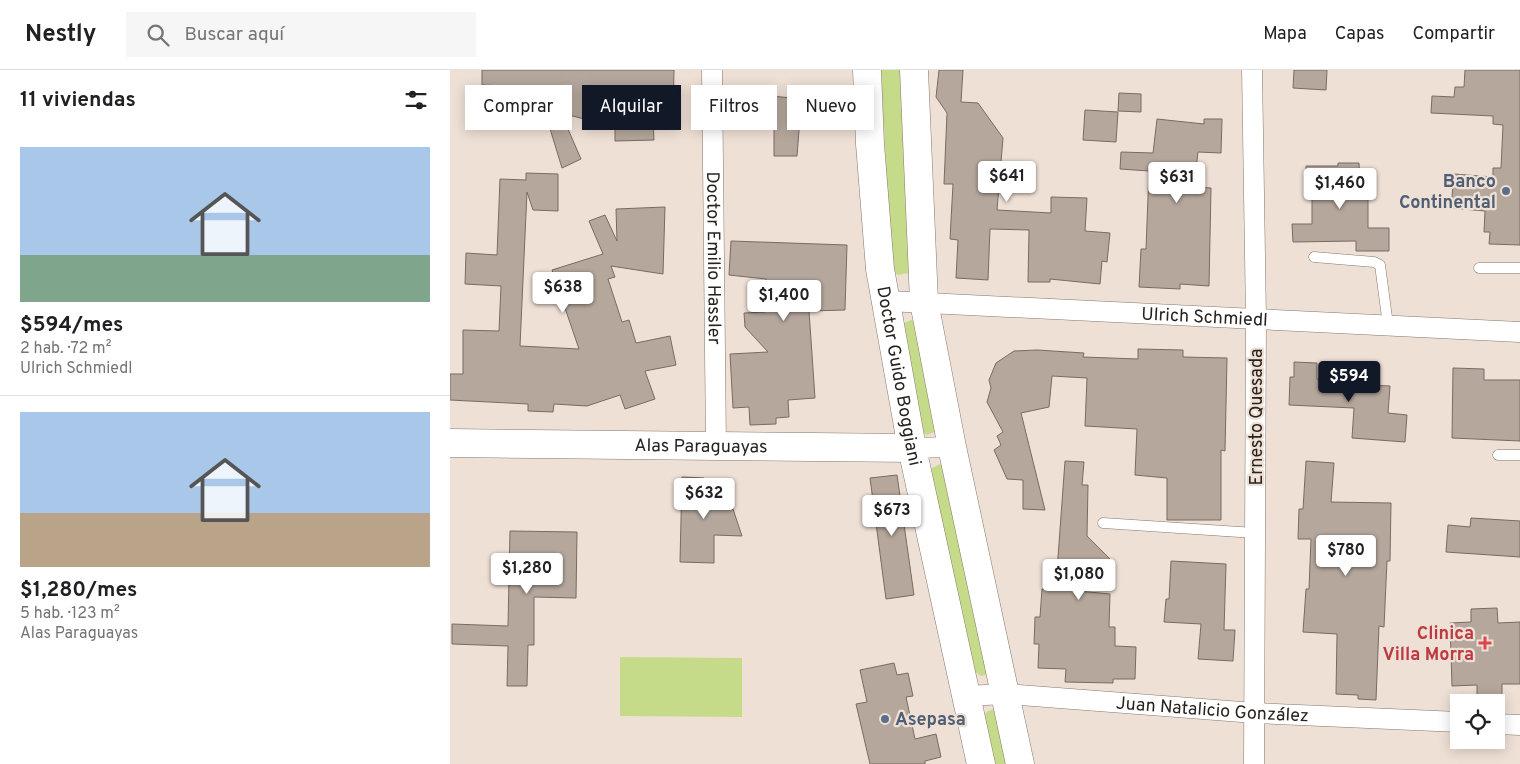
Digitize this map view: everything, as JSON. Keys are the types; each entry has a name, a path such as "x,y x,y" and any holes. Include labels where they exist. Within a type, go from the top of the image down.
{"main road":[{"name":"Doctor Guido Boggiani","path":"867,70 870,144 880,269 912,448 981,764"},
{"name":"Doctor Guido Boggiani","path":"914,70 924,302 952,447 1020,764"},
{"name":"Alas Paraguayas","path":"450,443 912,448"}],"street":[{"name":"Doctor Emilio Hassler","path":"712,70 716,446"},
{"name":"Ernesto Quesada","path":"1252,70 1256,318 1254,764"},
{"name":"Ulrich Schmiedl","path":"887,301 1520,332"},
{"name":"Alas Paraguayas","path":"912,448 952,447"},
{"name":"Juan Natalicio González","path":"967,696 1005,694 1255,713 1450,722"},
{"path":"1505,724 1520,725"}],"lane":[{"path":"1314,257 1374,262 1380,265 1388,325"},
{"path":"1479,268 1520,268"},
{"path":"1498,455 1520,455"},
{"path":"1103,522 1255,533"}],"green space":[{"path":"881,70 901,70 909,273 898,275 891,269"},
{"path":"911,320 915,321 939,430 927,435 922,432 900,325"},
{"path":"940,464 945,465 990,674 981,676 974,671 930,469"},
{"path":"620,657 742,658 742,717 620,716"},
{"path":"999,708 1015,764 994,764 984,715 988,711"}],"building":[{"path":"482,70 674,70 674,85 582,85 582,118 572,116 572,85 482,85"},
{"path":"939,70 963,70 961,102 978,103 1003,138 997,210 1051,213 1051,197 1087,198 1085,231 1110,233 1107,262 1102,261 1100,284 1050,279 1050,282 1028,282 1029,230 990,229 988,280 956,278 958,240 950,239 953,184 944,184 947,113 936,97"},
{"path":"1294,70 1327,70 1326,90 1293,88"},
{"path":"1465,70 1520,70 1520,245 1489,244 1490,232 1484,232 1485,211 1451,208 1454,174 1493,177 1493,168 1501,168 1503,125 1493,124 1493,116 1431,113 1432,96 1454,97 1455,87 1464,87"},
{"path":"1119,93 1141,94 1141,112 1118,111"},
{"path":"777,97 787,98 787,130 799,130 797,156 774,156 774,130 777,130"},
{"path":"1085,110 1118,112 1116,142 1083,140"},
{"path":"1157,119 1204,124 1204,119 1222,119 1221,153 1198,152 1194,187 1211,188 1209,286 1180,284 1180,289 1139,287 1141,249 1146,249 1149,171 1120,169 1121,152 1153,153"},
{"path":"550,130 568,130 581,159 562,168"},
{"path":"615,130 654,130 654,140 615,141"},
{"path":"1338,163 1359,163 1360,184 1368,184 1368,228 1389,228 1389,251 1356,251 1356,241 1293,242 1292,224 1312,224 1312,188 1306,189 1306,166 1338,166"},
{"path":"526,173 558,174 558,211 533,210 527,192 520,346 579,349 552,270 603,254 589,221 605,215 617,241 616,209 665,207 663,274 611,266 615,277 608,279 622,322 629,320 636,343 670,336 676,365 645,371 655,399 625,409 620,395 587,406 554,404 553,412 528,411 528,404 450,400 450,374 463,374 463,330 499,331 501,286 465,284 466,253 497,255 500,179 526,180"},
{"path":"731,241 847,245 845,310 809,311 815,398 788,400 789,417 776,418 776,424 750,425 749,407 733,408 730,354 768,352 745,327 744,313 765,312 766,279 729,275"},
{"path":"1138,349 1183,350 1183,357 1227,358 1225,451 1221,450 1221,520 1167,520 1167,478 1135,475 1137,429 1085,426 1087,378 1052,376 1049,407 1021,413 1045,510 1023,509 1023,480 1007,479 994,450 1001,445 997,436 1003,432 987,402 991,388 989,380 996,363 1014,351 1037,350 1084,353 1083,357 1138,359"},
{"path":"1294,362 1317,363 1317,379 1369,381 1369,385 1390,386 1388,413 1407,415 1405,442 1352,438 1354,408 1289,405 1290,377 1294,377"},
{"path":"1453,368 1484,369 1484,380 1520,380 1520,441 1452,438"},
{"path":"1065,461 1084,462 1082,485 1088,485 1087,536 1112,561 1078,591 1110,594 1109,627 1115,627 1115,646 1136,647 1135,679 1113,679 1113,683 1065,682 1066,669 1038,668 1039,644 1034,644 1035,617 1040,617 1042,589 1046,589 1046,572 1057,571"},
{"path":"1306,461 1334,463 1331,502 1391,503 1390,561 1387,561 1384,627 1379,626 1376,700 1358,699 1358,695 1336,694 1337,634 1303,632 1306,589 1309,589 1311,539 1298,539 1299,509 1303,509"},
{"path":"897,475 914,595 886,599 870,478"},
{"path":"682,477 704,478 704,488 726,488 742,536 714,535 714,563 680,562"},
{"path":"1471,518 1520,521 1520,557 1446,552 1448,525 1470,527"},
{"path":"510,531 577,532 576,598 534,597 534,645 528,645 527,686 507,686 508,646 452,644 452,624 508,626"},
{"path":"1171,561 1226,564 1224,630 1235,630 1233,661 1198,659 1201,624 1164,622 1166,599 1169,599"},
{"name":"Clinica Villa Morra","path":"1497,608 1498,623 1520,622 1520,684 1502,684 1502,694 1477,694 1477,685 1452,686 1450,623 1471,622 1471,609"},
{"name":"Asepasa","path":"894,663 897,675 908,673 913,696 906,697 915,739 936,734 941,757 925,761 925,764 870,764 856,704 867,702 860,670"}],"place":[{"name":"Banco Continental","path":"1506,191"},
{"name":"Clinica Villa Morra","path":"1485,643"},
{"name":"Asepasa","path":"885,719"}]}
